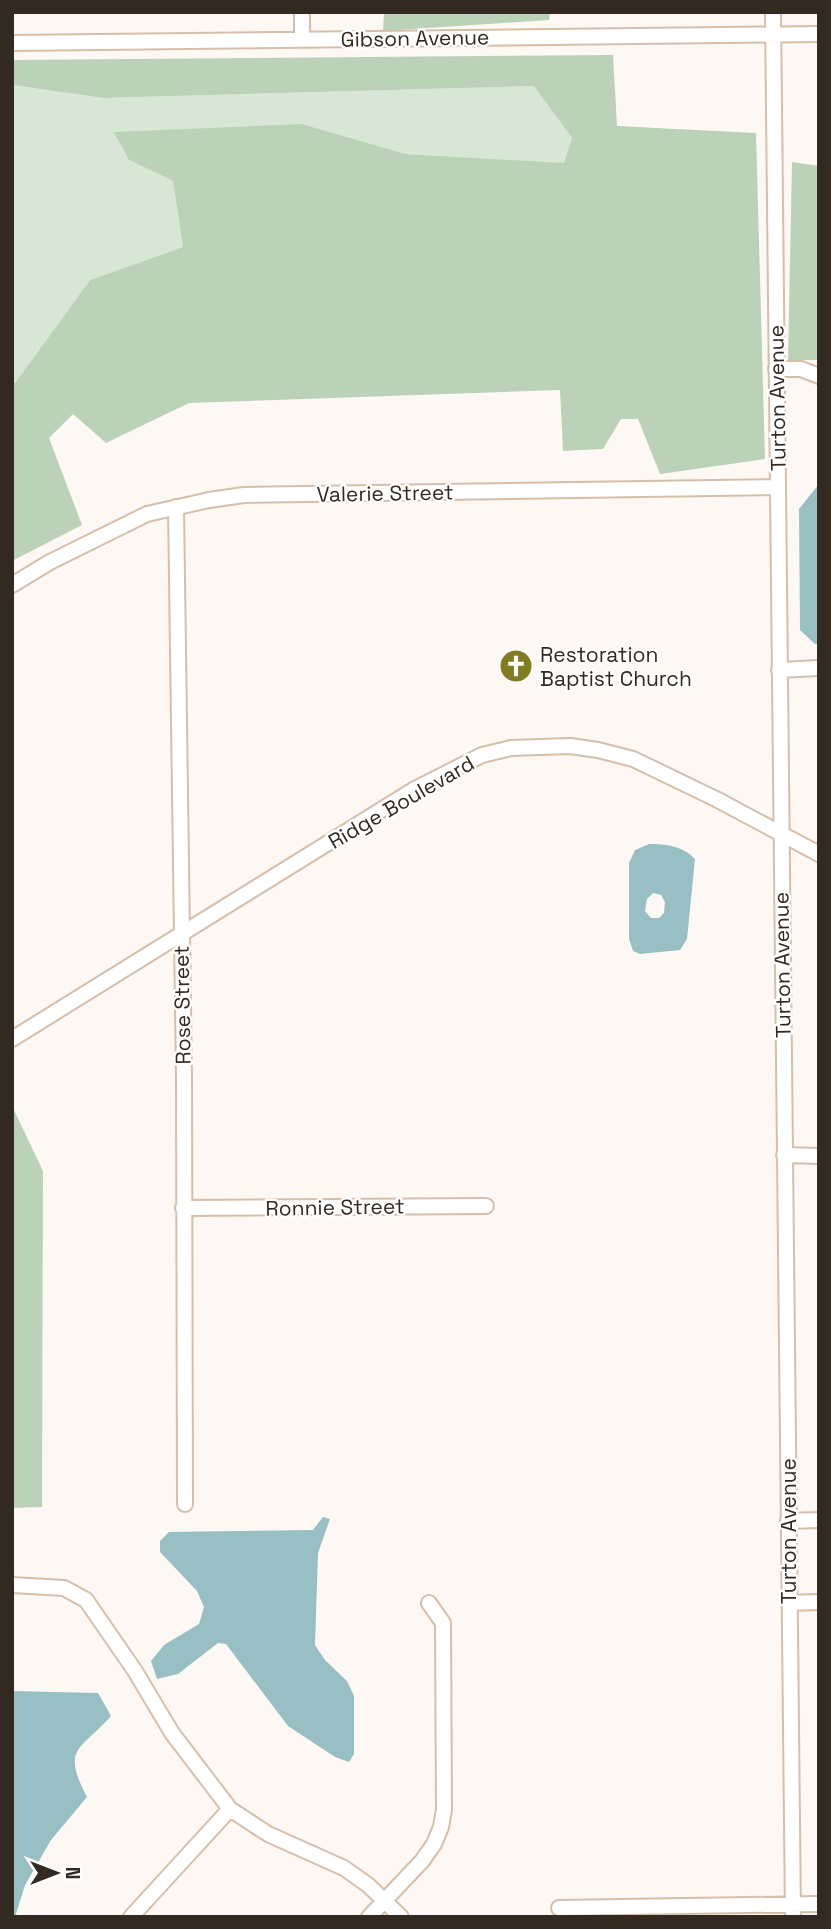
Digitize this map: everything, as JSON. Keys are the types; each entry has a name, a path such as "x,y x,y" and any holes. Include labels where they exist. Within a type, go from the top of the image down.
{"street":[{"path":"302,12 302,39"},
{"name":"Turton Avenue","path":"773,12 793,1911"},
{"name":"Gibson Avenue","path":"12,43 819,34"},
{"path":"776,369 801,369 819,376"},
{"name":"Valerie Street","path":"12,585 50,562 147,514 244,495 778,487"},
{"name":"Rose Street","path":"176,507 184,1077 185,1504"},
{"path":"779,670 819,668"},
{"name":"Ridge Boulevard","path":"12,1039 424,784 482,755 511,748 569,746 633,759 819,854"},
{"path":"784,1155 819,1156"},
{"name":"Ronnie Street","path":"183,1208 486,1206"},
{"path":"788,1521 819,1520"},
{"path":"12,1585 64,1588 86,1600 135,1671 172,1732 230,1809 268,1834 344,1868 368,1885 401,1917"},
{"path":"789,1603 819,1602"},
{"path":"369,1917 422,1861 434,1844 444,1810 443,1623 429,1603"},
{"path":"131,1917 230,1809"},
{"path":"559,1908 793,1911 819,1904"}],"green space":[{"path":"384,12 550,12 549,20 383,31"},
{"path":"613,55 617,126 756,133 765,459 660,474 638,419 621,419 603,449 563,451 560,390 189,403 106,443 73,414 49,438 82,525 12,561 12,382 15,383 90,280 183,247 173,181 129,160 114,132 302,124 406,154 564,163 572,138 534,86 103,98 12,85 12,60"},
{"path":"12,85 103,98 535,86 572,138 564,164 406,154 302,124 129,160 173,181 183,247 90,280 15,383 12,382"},
{"path":"792,162 819,166 819,360 788,360"},
{"path":"12,1106 43,1171 42,1507 12,1508"}],"water":[{"path":"819,484 819,644 815,644 800,630 799,509"},
{"path":"649,844 668,845 685,851 695,859 687,939 680,950 640,954 633,951 629,939 629,863 635,850","holes":["653,893 661,895 665,902 664,913 659,918 651,918 645,911 647,899"]},
{"path":"323,1517 330,1519 318,1553 315,1645 325,1660 347,1681 354,1696 354,1754 349,1762 335,1757 288,1726 226,1644 218,1643 178,1674 157,1679 151,1661 164,1645 199,1624 204,1607 197,1591 160,1552 160,1541 169,1532 313,1530"},
{"path":"12,1691 98,1693 111,1716 78,1751 75,1768 87,1797 51,1840 25,1885 15,1917 12,1917"}],"place":[{"name":"Restoration Baptist Church","path":"516,666"}]}
